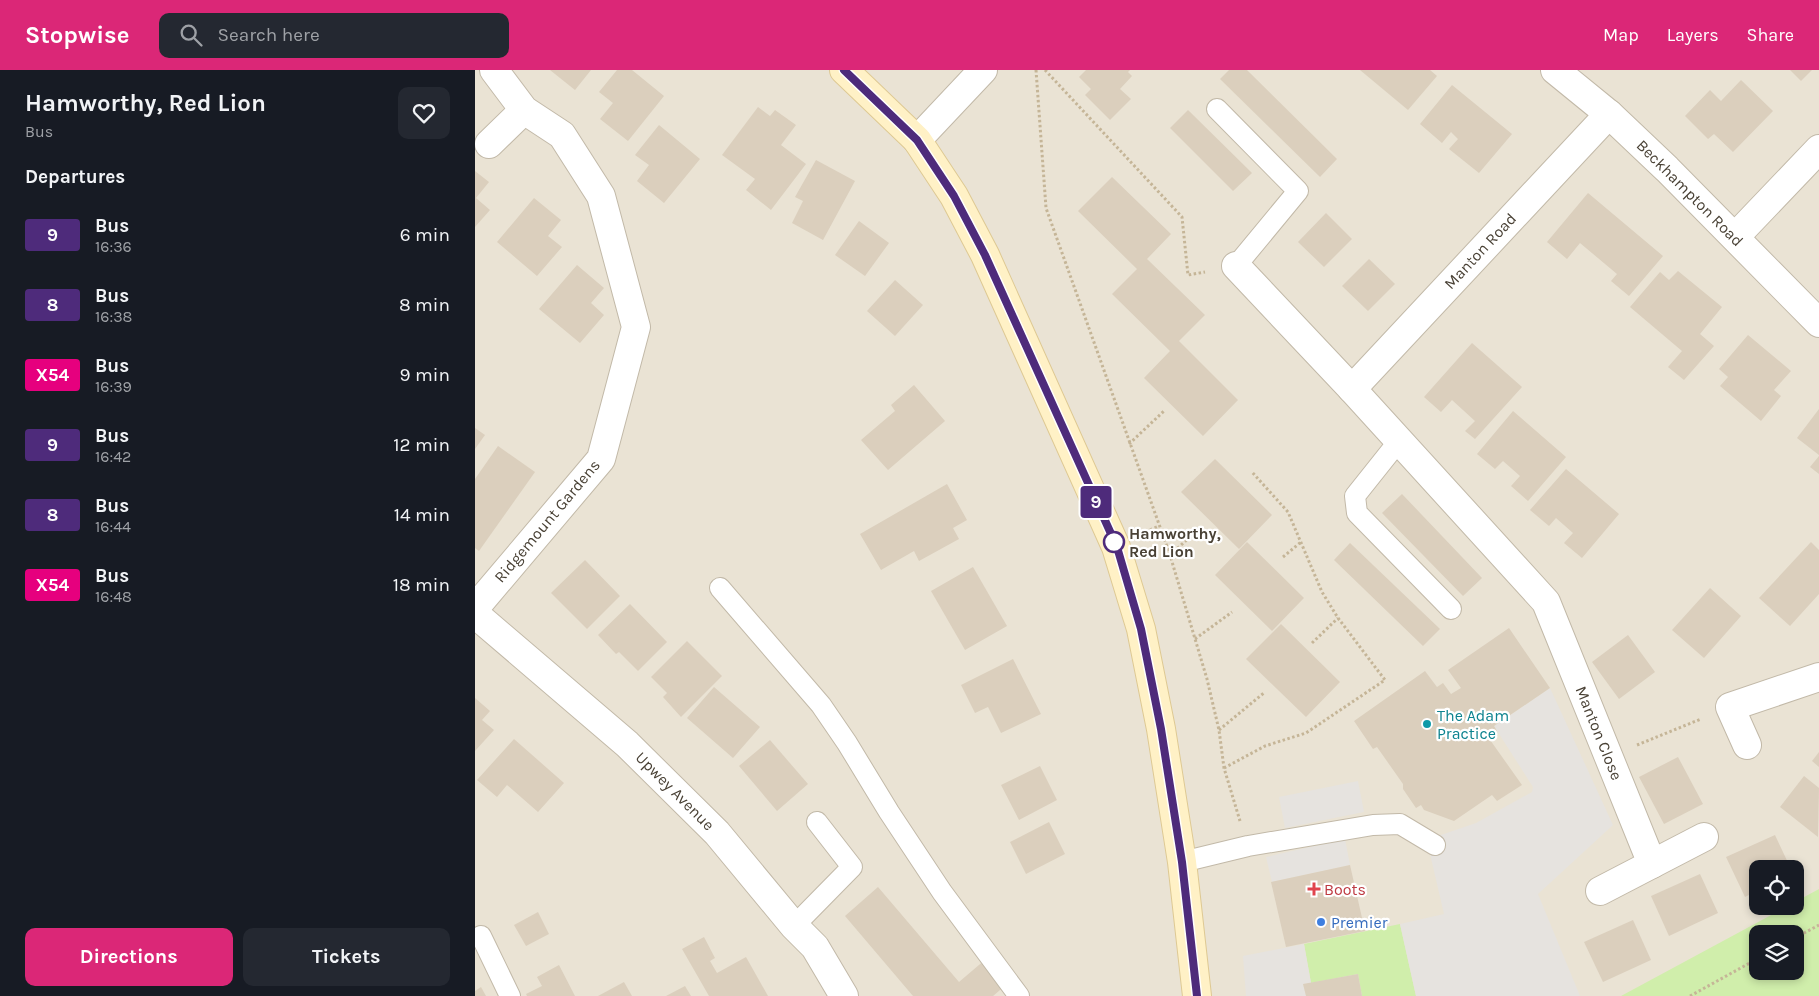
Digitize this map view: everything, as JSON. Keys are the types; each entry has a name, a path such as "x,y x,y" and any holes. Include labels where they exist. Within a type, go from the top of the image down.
{"main road":[{"path":"844,70 917,140 954,196 985,255 1117,547 1141,629 1161,729 1182,862 1197,996"}],"street":[{"name":"Ridgemount Gardens","path":"475,608 601,459 636,327 601,196 562,135 524,110 494,70"},
{"path":"917,140 983,70"},
{"name":"Beckhampton Road","path":"1555,70 1609,114 1667,169 1819,323"},
{"path":"489,144 524,110"},
{"name":"Manton Road","path":"1352,389 1609,114"},
{"path":"1735,237 1819,149"},
{"path":"1236,266 1352,389 1398,442"},
{"name":"Manton Close","path":"1398,442 1545,602 1652,864"},
{"name":"Upwey Avenue","path":"475,614 627,744 717,833 794,926 815,947 844,996"},
{"path":"1747,745 1730,707 1819,677"},
{"path":"1600,891 1704,837"}],"lane":[{"path":"1217,109 1298,191 1236,266"},
{"path":"1398,442 1355,496 1357,513 1451,609"},
{"path":"720,588 821,705 942,892 1019,996"},
{"path":"794,926 852,867 817,822"},
{"path":"1182,862 1248,846 1373,825 1401,824 1435,845"},
{"path":"481,936 510,996"}],"path":[{"path":"1036,70 1046,208 1169,555 1195,639 1219,730 1224,768 1240,822"},
{"path":"1045,70 1182,217 1188,275 1236,266"},
{"path":"1129,444 1164,411"},
{"path":"1224,768 1265,746 1305,733 1385,680 1338,618 1322,592 1288,512 1252,472"},
{"path":"1150,530 1159,526"},
{"path":"1169,555 1201,527"},
{"path":"1283,557 1301,542"},
{"path":"1195,639 1232,612"},
{"path":"1312,643 1338,618"},
{"path":"1219,730 1265,692"},
{"path":"1609,757 1730,707"},
{"path":"1804,933 1819,925"},
{"path":"1690,996 1749,963"}],"shaded area":[{"path":"475,70 1819,70 1819,996 475,996"},
{"path":"1550,688 1613,825 1538,894 1580,996 1416,996 1400,924 1444,914 1430,854 1438,836 1476,823 1532,792 1533,787 1494,726"},
{"path":"1358,781 1364,812 1285,828 1279,797"},
{"path":"1345,839 1350,865 1272,882 1266,857"},
{"path":"1304,944 1311,983 1303,984 1306,996 1246,996 1243,956"}],"green space":[{"path":"1819,889 1819,996 1621,996 1749,927 1749,980 1804,980 1804,925 1753,925 1771,915 1804,915 1804,897"},
{"path":"1400,924 1416,996 1362,996 1358,974 1311,983 1304,944"}],"building":[{"path":"550,70 591,70 575,90"},
{"path":"617,70 632,70 664,96 628,141 600,119 613,103 599,92"},
{"path":"1086,70 1130,70 1128,72 1132,76 1120,89 1131,99 1110,120 1085,95 1091,89 1079,77"},
{"path":"1229,70 1247,70 1337,159 1320,177 1220,79"},
{"path":"1360,70 1430,70 1437,76 1408,110"},
{"path":"1790,70 1812,70 1801,81"},
{"path":"1741,80 1773,111 1733,152 1714,134 1708,139 1685,116 1710,90 1721,101"},
{"path":"1452,85 1512,134 1479,173 1449,149 1458,139 1451,132 1442,143 1420,124"},
{"path":"758,107 770,116 775,110 796,125 781,145 806,164 771,210 746,190 755,179 722,155"},
{"path":"1188,110 1252,173 1233,191 1170,128"},
{"path":"659,125 700,159 664,203 637,181 649,165 635,155"},
{"path":"816,160 855,181 823,240 792,223 803,201 795,197"},
{"path":"475,171 489,182 476,198 490,210 475,227"},
{"path":"1112,177 1171,234 1147,259 1205,315 1179,341 1238,400 1203,436 1144,378 1170,351 1112,294 1137,269 1078,211"},
{"path":"1588,193 1663,256 1629,296 1611,281 1617,274 1580,243 1567,259 1547,242"},
{"path":"534,198 561,220 548,236 562,247 537,276 497,242"},
{"path":"1326,213 1352,239 1324,267 1298,242"},
{"path":"859,221 889,243 865,276 835,255"},
{"path":"1369,259 1395,284 1368,311 1342,286"},
{"path":"577,265 604,288 591,303 604,315 580,343 539,309"},
{"path":"1678,271 1722,307 1700,334 1714,346 1684,380 1668,367 1682,351 1630,307 1660,272 1669,280"},
{"path":"895,280 923,305 895,336 867,311"},
{"path":"1748,335 1791,371 1774,390 1781,396 1761,421 1720,386 1728,377 1719,369"},
{"path":"1472,343 1522,387 1475,439 1465,431 1475,421 1452,400 1441,412 1424,397"},
{"path":"914,385 945,421 888,470 861,440 895,411 891,405"},
{"path":"1819,409 1819,455 1797,438"},
{"path":"1513,411 1566,457 1528,501 1511,486 1520,476 1503,461 1495,469 1477,454"},
{"path":"475,428 485,435 475,449"},
{"path":"498,446 535,472 479,551 475,548 475,479"},
{"path":"1819,456 1819,474 1810,467"},
{"path":"1215,459 1272,515 1239,549 1181,492"},
{"path":"1566,469 1619,514 1582,558 1564,543 1573,533 1556,518 1549,526 1530,510"},
{"path":"947,484 967,520 953,528 959,539 919,561 914,551 881,570 860,534"},
{"path":"1402,494 1482,578 1463,596 1382,513"},
{"path":"1247,542 1304,598 1272,631 1215,575"},
{"path":"1811,542 1819,550 1819,594 1790,626 1759,598"},
{"path":"1350,543 1440,629 1423,646 1334,560"},
{"path":"585,560 620,596 587,629 551,593"},
{"path":"973,567 1007,626 965,650 931,591"},
{"path":"1710,588 1741,616 1704,658 1672,630"},
{"path":"630,604 667,642 638,671 619,652 616,654 598,635"},
{"path":"1281,624 1340,682 1306,717 1246,659"},
{"name":"The Adam Practice","path":"1509,628 1550,688 1494,726 1497,731 1488,737 1522,785 1497,801 1492,795 1454,821 1424,810 1421,805 1416,808 1403,789 1403,784 1377,747 1373,749 1354,721 1425,671 1437,687 1443,683 1451,694 1461,688 1448,670"},
{"path":"1628,635 1655,672 1619,699 1592,662"},
{"path":"687,641 722,676 681,717 663,697 667,693 651,677"},
{"path":"1013,659 1041,714 1001,733 988,707 975,713 961,685"},
{"path":"714,687 760,727 733,758 687,718"},
{"path":"475,698 490,711 482,720 494,730 475,751"},
{"path":"514,739 564,783 538,812 507,785 497,797 477,780"},
{"path":"770,740 808,784 777,811 739,766"},
{"path":"1819,752 1819,767 1812,761"},
{"path":"1678,757 1703,804 1664,824 1639,777"},
{"path":"1040,766 1057,800 1019,820 1001,785"},
{"path":"1804,776 1819,788 1818,837 1780,807"},
{"path":"1049,822 1065,854 1026,874 1010,842"},
{"path":"1775,835 1787,860 1749,860 1749,895 1745,897 1726,857"},
{"path":"1350,865 1365,931 1286,947 1271,882"},
{"path":"1700,874 1718,913 1669,936 1651,896"},
{"path":"878,887 959,982 986,959 1007,984 993,996 913,996 845,916"},
{"path":"538,912 549,934 526,946 514,925"},
{"path":"1633,920 1651,960 1603,982 1584,942"},
{"path":"704,937 715,958 710,961 717,973 746,957 768,996 709,996 682,949"},
{"path":"559,965 575,996 527,996 526,994 542,986 537,977"},
{"path":"1358,974 1362,996 1306,996 1303,984"},
{"path":"624,982 632,996 598,996"},
{"path":"685,986 691,996 666,996"},
{"path":"481,987 486,996 475,996 475,991"}],"bus line":[{"name":"9","path":"844,70 917,140 954,196 985,255 1117,547 1141,629 1161,729 1182,862 1197,996"}],"place":[{"name":"Hamworthy, Red Lion","path":"1114,542"},
{"name":"The Adam Practice","path":"1427,724"},
{"name":"Boots","path":"1314,889"},
{"name":"Premier","path":"1321,922"}]}
